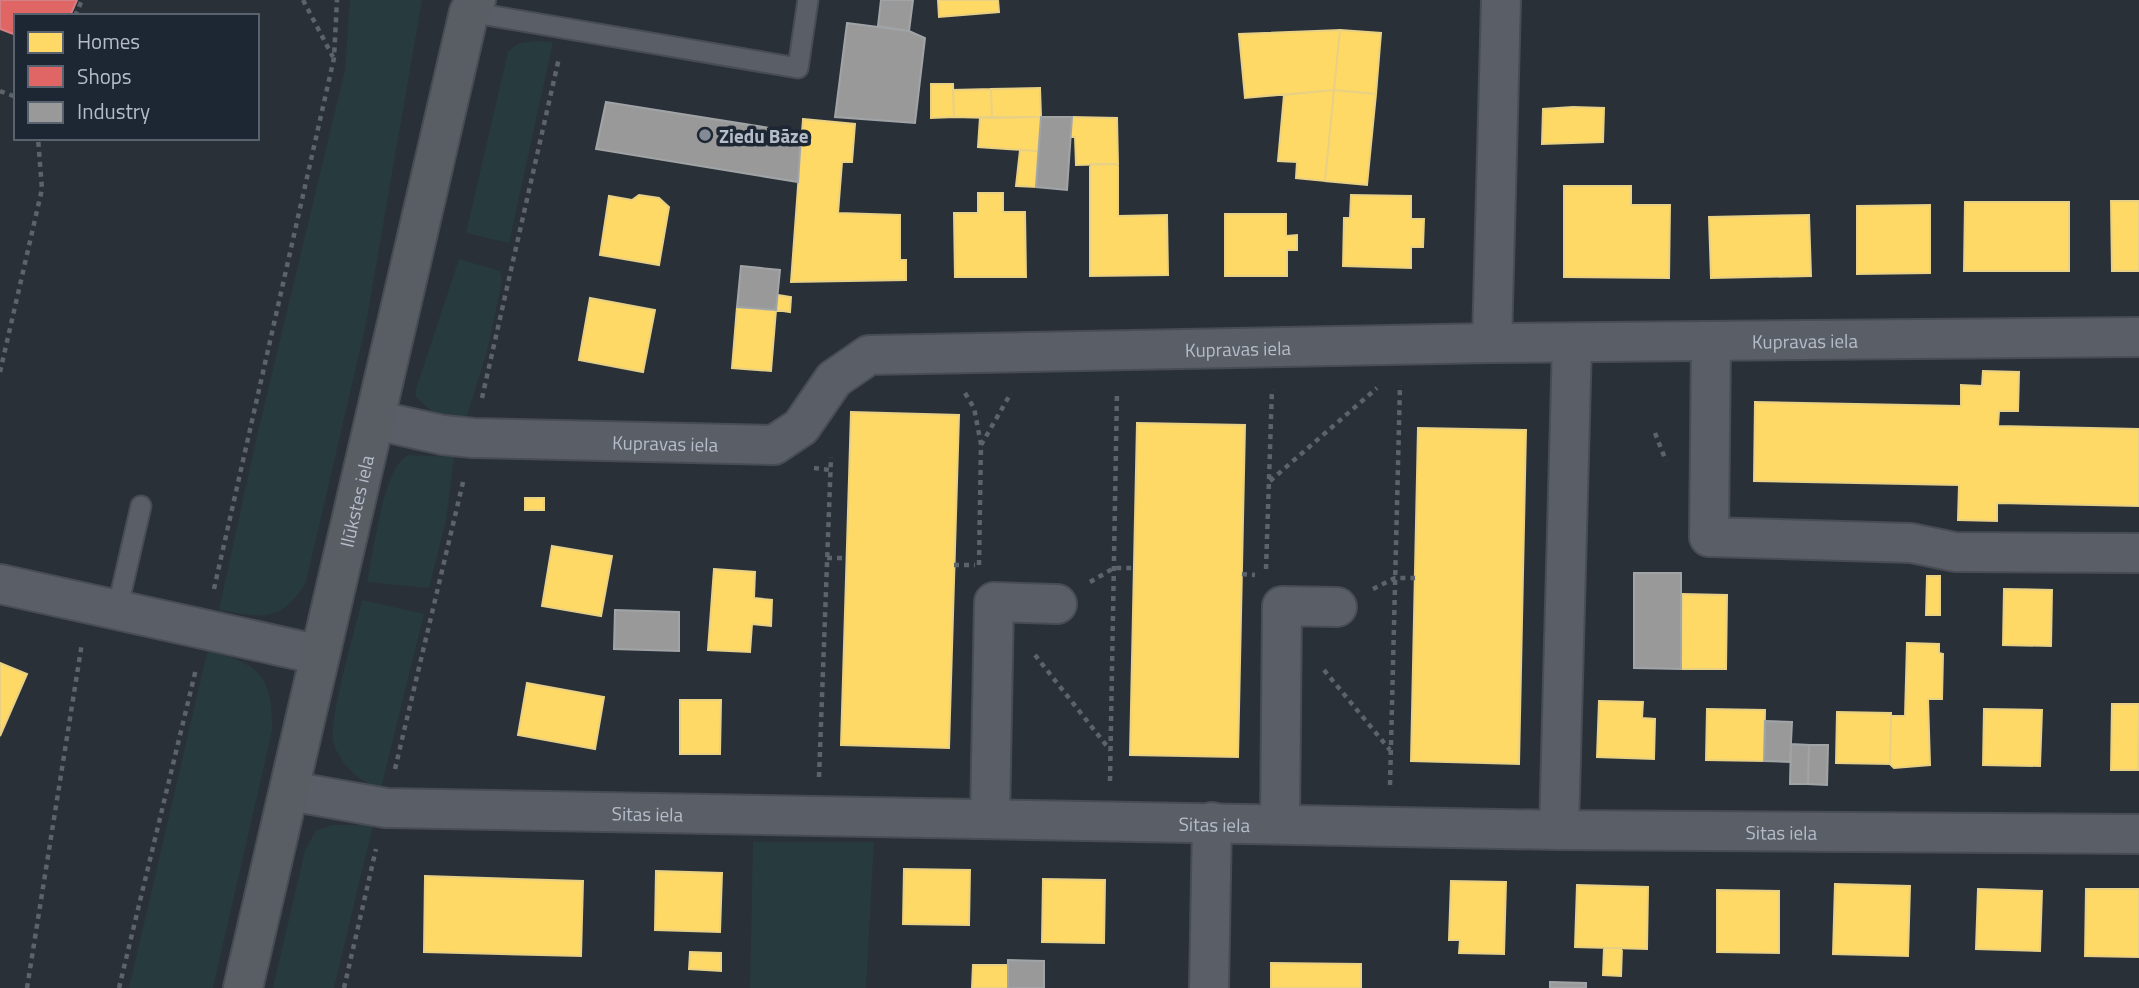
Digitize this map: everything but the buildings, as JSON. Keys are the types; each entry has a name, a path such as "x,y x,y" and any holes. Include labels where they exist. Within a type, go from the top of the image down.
{"street":[{"path":"1492,343 1501,0"},
{"name":"Ilūkstes iela","path":"243,988 470,4"},
{"name":"Kupravas iela","path":"375,420 443,435 473,438 774,445 801,427 834,379 869,355 1273,349 1401,356 1492,343 2139,337"},
{"path":"1712,341 1709,537 1910,542 1955,552 2139,553"},
{"path":"1559,831 1572,343"},
{"path":"0,584 205,632 320,655"},
{"path":"990,819 994,601 1057,604"},
{"path":"1280,823 1282,613 1337,607"},
{"name":"Sitas iela","path":"290,791 386,808 1280,823 1559,831 2139,834"},
{"path":"1209,988 1212,822"}],"lane":[{"path":"470,4 565,29 798,68 808,0"},
{"path":"102,607 141,506"}],"path":[{"path":"303,0 334,58"},
{"path":"119,988 205,632 334,58 337,0"},
{"path":"344,988 473,438 565,29"},
{"path":"0,372 42,189 38,140"},
{"path":"1273,349 1266,576 1282,613 1391,750"},
{"path":"1110,821 1118,352"},
{"path":"1034,353 981,445 979,565 994,601 1111,752"},
{"path":"1269,481 1401,356"},
{"path":"1388,826 1401,356"},
{"path":"817,816 831,444"},
{"path":"827,558 847,558"},
{"path":"954,565 979,565"},
{"path":"27,988 102,607"}],"green space":[{"path":"350,0 422,0 366,324 306,582 297,596 279,611 258,615 219,610 256,440 345,70"},
{"path":"553,42 509,243 466,233 508,52 517,44"},
{"path":"459,259 500,271 502,281 487,352 466,418 437,416 416,397 416,389"},
{"path":"409,455 454,457 446,520 429,588 367,582 386,492 400,462"},
{"path":"362,600 424,614 381,788 373,786 351,771 339,756 333,740 335,711"},
{"path":"208,649 240,661 260,675 270,696 272,712 272,731 213,988 129,988"},
{"path":"331,825 373,825 334,988 273,988 305,850 316,831"},
{"path":"753,842 874,842 866,988 750,988"}],"place":[{"name":"Ziedu Bāze","path":"705,135"}]}
